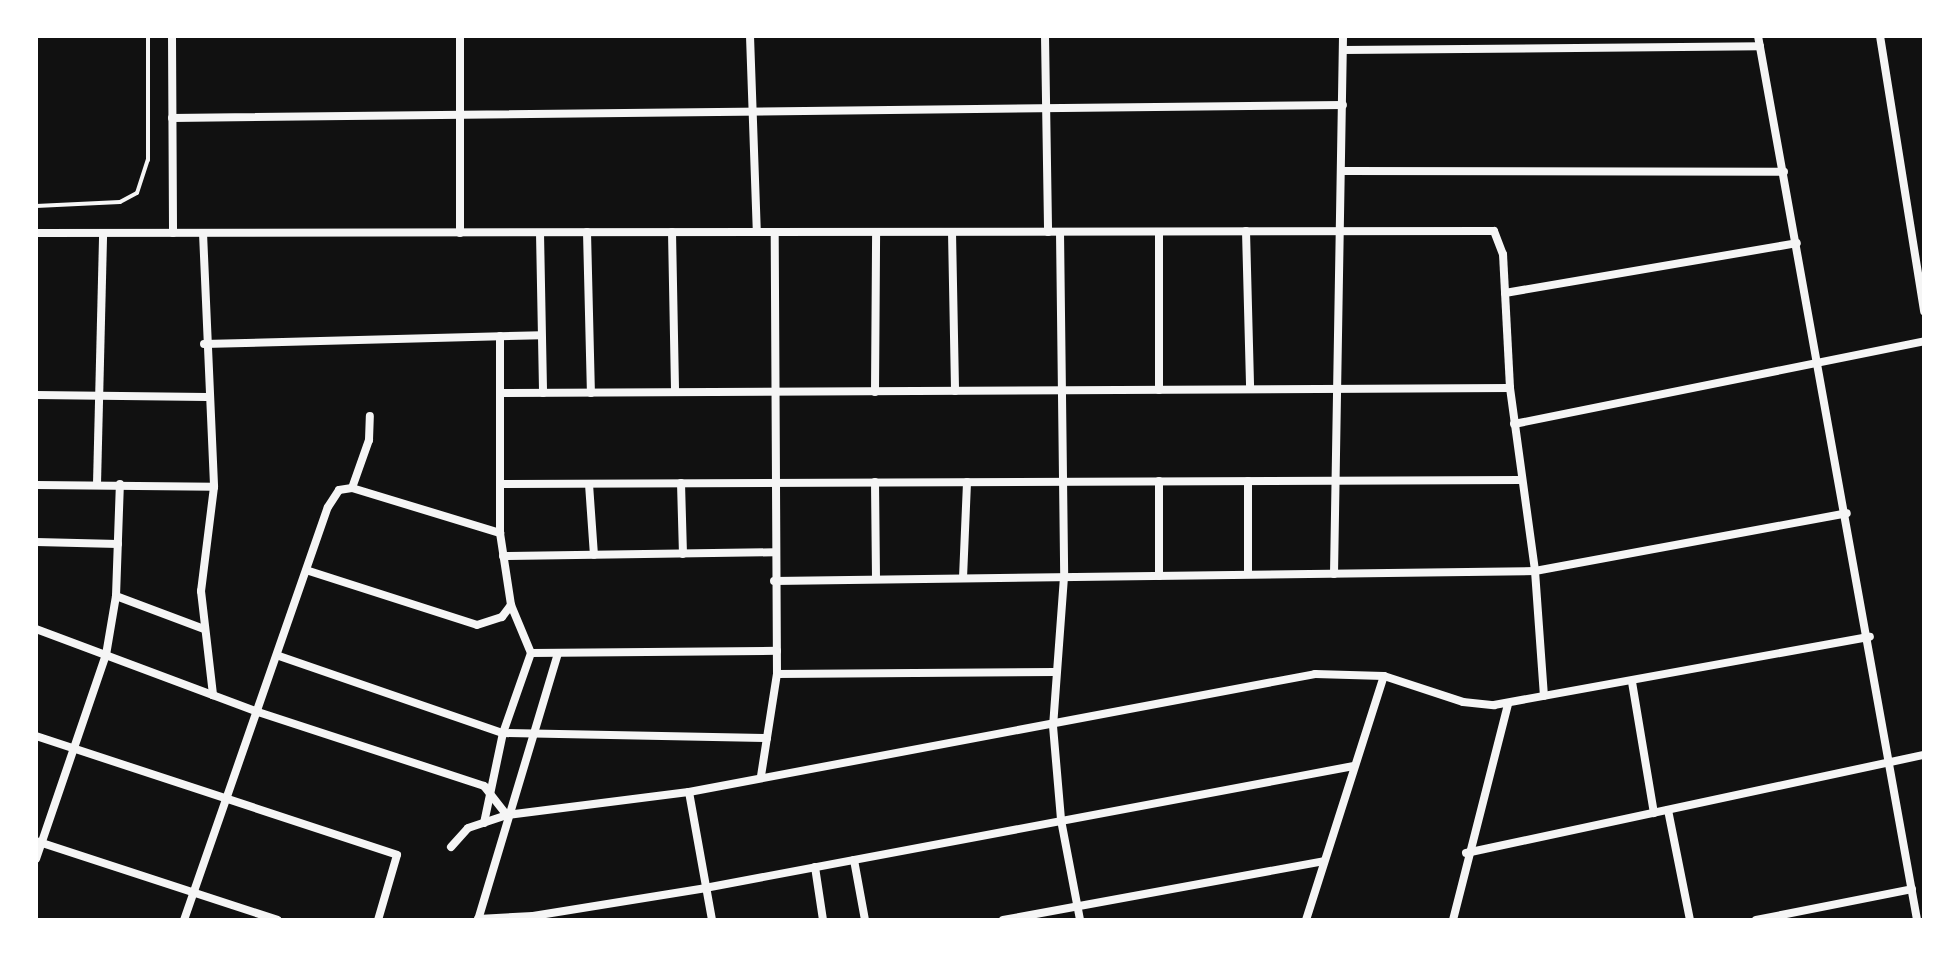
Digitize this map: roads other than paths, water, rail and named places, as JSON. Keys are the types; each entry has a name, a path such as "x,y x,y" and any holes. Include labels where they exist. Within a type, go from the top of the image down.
{"street":[{"path":"172,36 173,233"},
{"path":"460,36 460,233"},
{"path":"750,36 757,232"},
{"path":"1045,36 1048,232"},
{"path":"1334,574 1343,231 1343,36"},
{"path":"1880,36 1924,312"},
{"path":"1343,50 1759,41 1870,637 1917,920"},
{"path":"172,118 1343,105"},
{"path":"1343,171 1784,172"},
{"path":"1246,231 1250,389"},
{"path":"36,233 1494,231 1503,254 1510,388 1535,571 1544,696"},
{"path":"587,232 591,393"},
{"path":"672,232 675,392"},
{"path":"761,776 777,674 773,483 775,232"},
{"path":"875,392 876,232"},
{"path":"952,232 955,391"},
{"path":"1060,232 1064,577 1053,726 1061,820 1080,920"},
{"path":"1159,232 1159,390"},
{"path":"97,484 103,233"},
{"path":"203,233 204,344 214,487 201,591 213,695"},
{"path":"540,233 543,393"},
{"path":"1505,293 1797,243"},
{"path":"204,344 541,335"},
{"path":"484,823 503,733 531,653 511,605 500,533 500,336"},
{"path":"1514,424 1818,359 1924,341"},
{"path":"502,393 1510,388"},
{"path":"36,395 207,397"},
{"path":"352,488 369,440 370,416"},
{"path":"500,484 1521,480"},
{"path":"1159,481 1159,576"},
{"path":"1248,481 1248,574"},
{"path":"875,482 876,579"},
{"path":"963,578 967,482"},
{"path":"681,483 683,554"},
{"path":"36,859 39,842 77,752 106,655 116,596 120,484"},
{"path":"589,484 594,555"},
{"path":"36,485 214,487"},
{"path":"184,920 309,571 328,507 339,490 352,488 500,533"},
{"path":"774,581 1535,571 1847,513"},
{"path":"36,542 118,544"},
{"path":"503,556 774,552"},
{"path":"309,571 477,625 502,617 511,605"},
{"path":"116,596 204,629"},
{"path":"36,629 258,712 491,791 507,815"},
{"path":"451,847 468,828 507,815 689,792 761,776 1053,726 1315,674 1384,676 1463,702 1508,704 1870,637"},
{"path":"531,653 777,651"},
{"path":"558,654 507,815 478,920 533,916 705,888 1354,766"},
{"path":"279,656 503,733 767,738"},
{"path":"777,674 1055,672"},
{"path":"1306,920 1384,676"},
{"path":"1632,682 1654,813"},
{"path":"1453,920 1466,853 1508,704"},
{"path":"36,736 77,752 230,797 397,855 378,920"},
{"path":"1466,853 1924,755"},
{"path":"689,792 712,920"},
{"path":"1668,810 1690,920"},
{"path":"39,842 277,920"},
{"path":"854,860 865,920"},
{"path":"1003,920 1323,861"},
{"path":"815,867 823,920"},
{"path":"1756,920 1912,889"}],"lane":[{"path":"36,206 120,202 137,193 148,160 148,36"}]}
